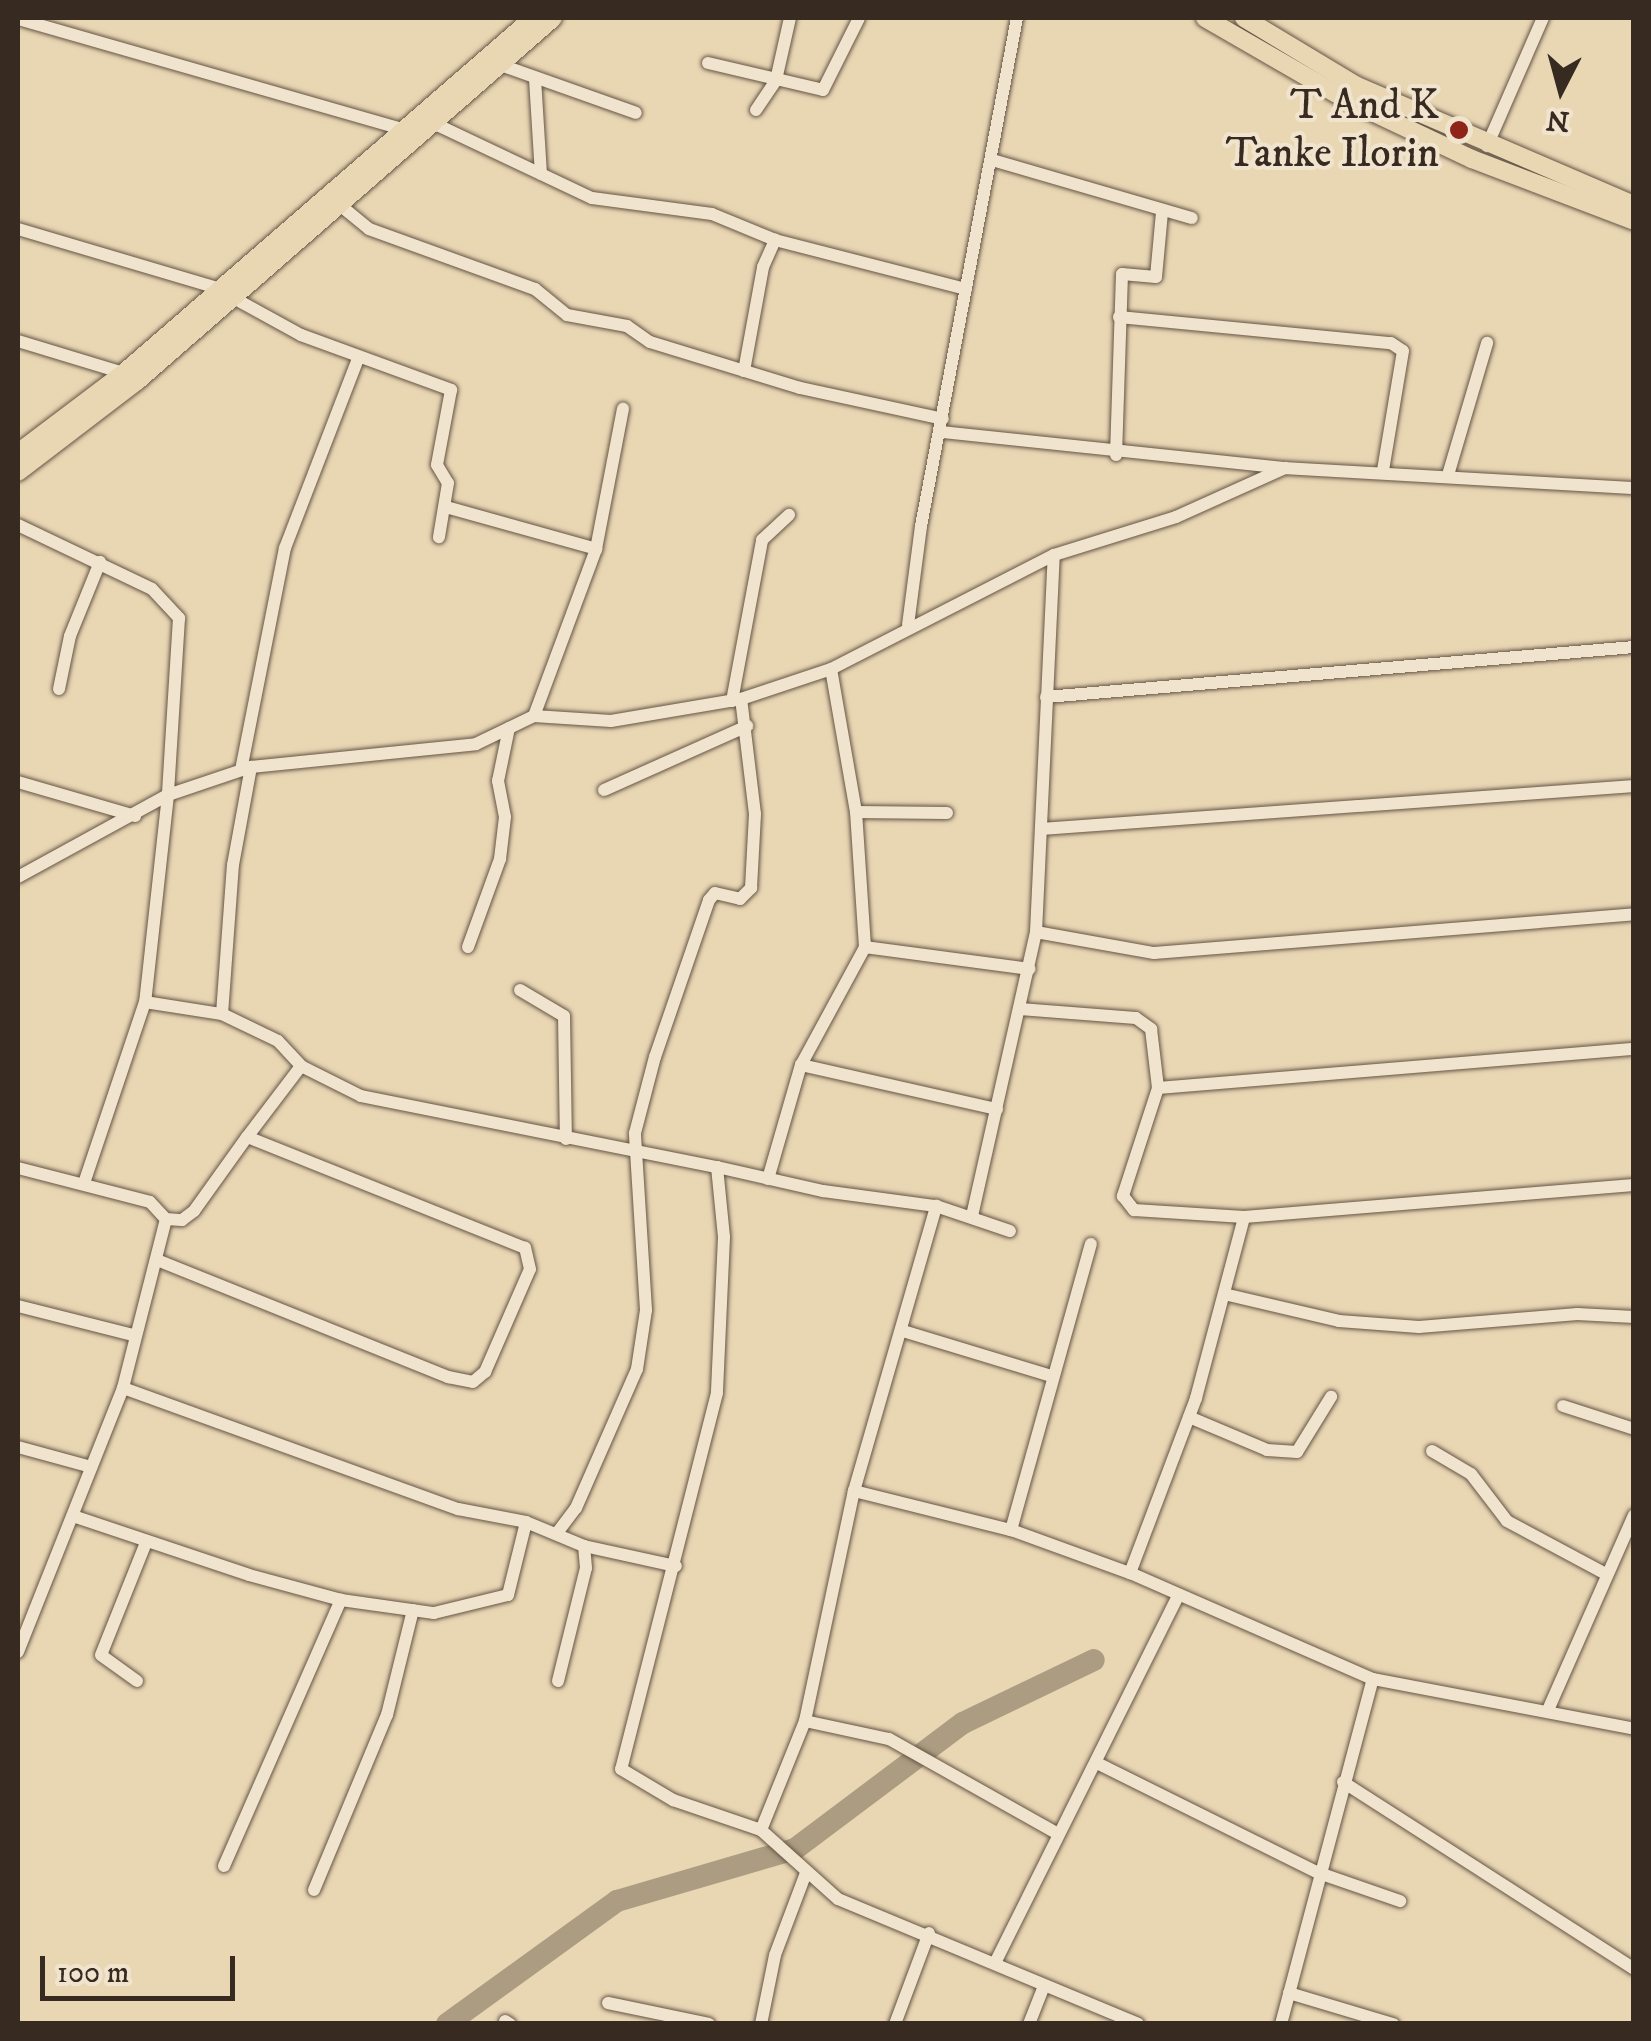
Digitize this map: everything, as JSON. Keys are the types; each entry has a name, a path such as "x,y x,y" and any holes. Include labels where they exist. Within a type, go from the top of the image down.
{"main road":[{"path":"18,472 532,18"},
{"path":"224,292 335,202 408,131 431,122 552,18"},
{"path":"1205,18 1347,100 1472,159 1634,221"},
{"path":"1244,18 1354,85 1487,146 1634,205"},
{"path":"18,453 131,376"}],"street":[{"path":"756,110 776,80 790,18"},
{"path":"708,63 824,90 859,18"},
{"path":"908,625 1016,18"},
{"path":"1487,146 1543,18"},
{"path":"18,19 408,131"},
{"path":"498,64 636,114"},
{"path":"535,79 541,174"},
{"path":"431,122 592,198 712,214 776,240 966,289"},
{"path":"992,160 1192,218"},
{"path":"335,202 369,229 535,289 566,315 627,326 650,342 744,372 942,425 1116,455 1634,488"},
{"path":"1116,455 1122,274 1156,277 1162,212"},
{"path":"18,230 224,292 358,359 452,390 437,464 448,482 439,538"},
{"path":"744,372 759,283 776,240"},
{"path":"1119,318 1392,343 1403,352 1383,470"},
{"path":"18,341 131,376"},
{"path":"1448,474 1487,344"},
{"path":"222,1014 233,864 284,548 358,359"},
{"path":"534,716 596,549 623,409"},
{"path":"18,877 135,816 168,794 246,768 476,744 534,716 610,721 737,700 831,670 908,625 1054,555 1176,518 1285,468"},
{"path":"446,507 596,549"},
{"path":"557,1534 576,1508 638,1370 646,1310 635,1152 654,1057 709,900 714,892 740,899 751,888 755,814 748,726 737,700 762,540 789,515"},
{"path":"18,525 152,589 179,618 168,794 145,1002 84,1180"},
{"path":"972,1216 1036,932 1054,555"},
{"path":"59,689 70,636 100,562"},
{"path":"1046,697 1634,647"},
{"path":"768,1179 800,1065 865,947 856,812 831,670"},
{"path":"604,790 748,726"},
{"path":"468,947 500,859 504,817 498,782 509,728"},
{"path":"18,782 135,816"},
{"path":"1041,830 1634,786"},
{"path":"856,812 947,813"},
{"path":"1036,932 1154,954 1634,914"},
{"path":"865,947 1030,969"},
{"path":"520,990 564,1016 566,1139"},
{"path":"145,1002 222,1014 278,1041 301,1066 362,1096 768,1179 936,1206 1010,1231"},
{"path":"1020,1008 1136,1018 1157,1042 1158,1088 1122,1196 1126,1206 1244,1217 1634,1185"},
{"path":"1158,1088 1634,1048"},
{"path":"800,1065 997,1109"},
{"path":"18,1168 84,1180 150,1202 166,1219 182,1220 194,1211 301,1066"},
{"path":"157,1260 448,1377 474,1382 485,1372 530,1269 525,1248 247,1137"},
{"path":"717,1167 724,1237 718,1393 676,1566 632,1708 621,1769 673,1800 761,1830 838,1900 929,1933 1138,2024"},
{"path":"761,1830 804,1720 854,1492 936,1206"},
{"path":"1130,1573 1189,1417 1244,1217"},
{"path":"18,1652 76,1517 122,1388 166,1219"},
{"path":"1010,1530 1091,1244"},
{"path":"1224,1294 1339,1321 1419,1327 1578,1314 1634,1317"},
{"path":"18,1306 133,1335"},
{"path":"902,1331 1051,1376"},
{"path":"122,1388 458,1510 526,1522 584,1546 676,1566"},
{"path":"1189,1417 1267,1450 1297,1452 1331,1397"},
{"path":"1563,1406 1634,1429"},
{"path":"18,1448 91,1467"},
{"path":"1432,1451 1471,1474 1507,1521 1606,1574"},
{"path":"854,1492 1010,1530 1130,1573 1372,1679 1634,1729"},
{"path":"1548,1710 1634,1515"},
{"path":"76,1517 145,1545 341,1600 413,1610 503,1599 526,1522"},
{"path":"137,1681 101,1655 145,1545"},
{"path":"558,1681 586,1568 584,1546"},
{"path":"995,1964 1055,1832 1099,1764 1152,1638 1178,1596"},
{"path":"224,1866 341,1600"},
{"path":"314,1890 387,1715 413,1610"},
{"path":"1281,2024 1372,1679"},
{"path":"804,1720 906,1748 934,1768 1055,1832"},
{"path":"1099,1764 1319,1873 1400,1901"},
{"path":"1343,1782 1634,1969"},
{"path":"761,2024 775,1954 806,1873"},
{"path":"895,2024 929,1933"},
{"path":"1029,2024 1044,1986"},
{"path":"1289,1992 1393,2024"},
{"path":"608,2003 709,2024"}],"waterway":[{"path":"447,2024 617,1901 795,1849 963,1723 1094,1660"}],"place":[{"name":"T And K Tanke Ilorin","path":"1459,130"}]}
